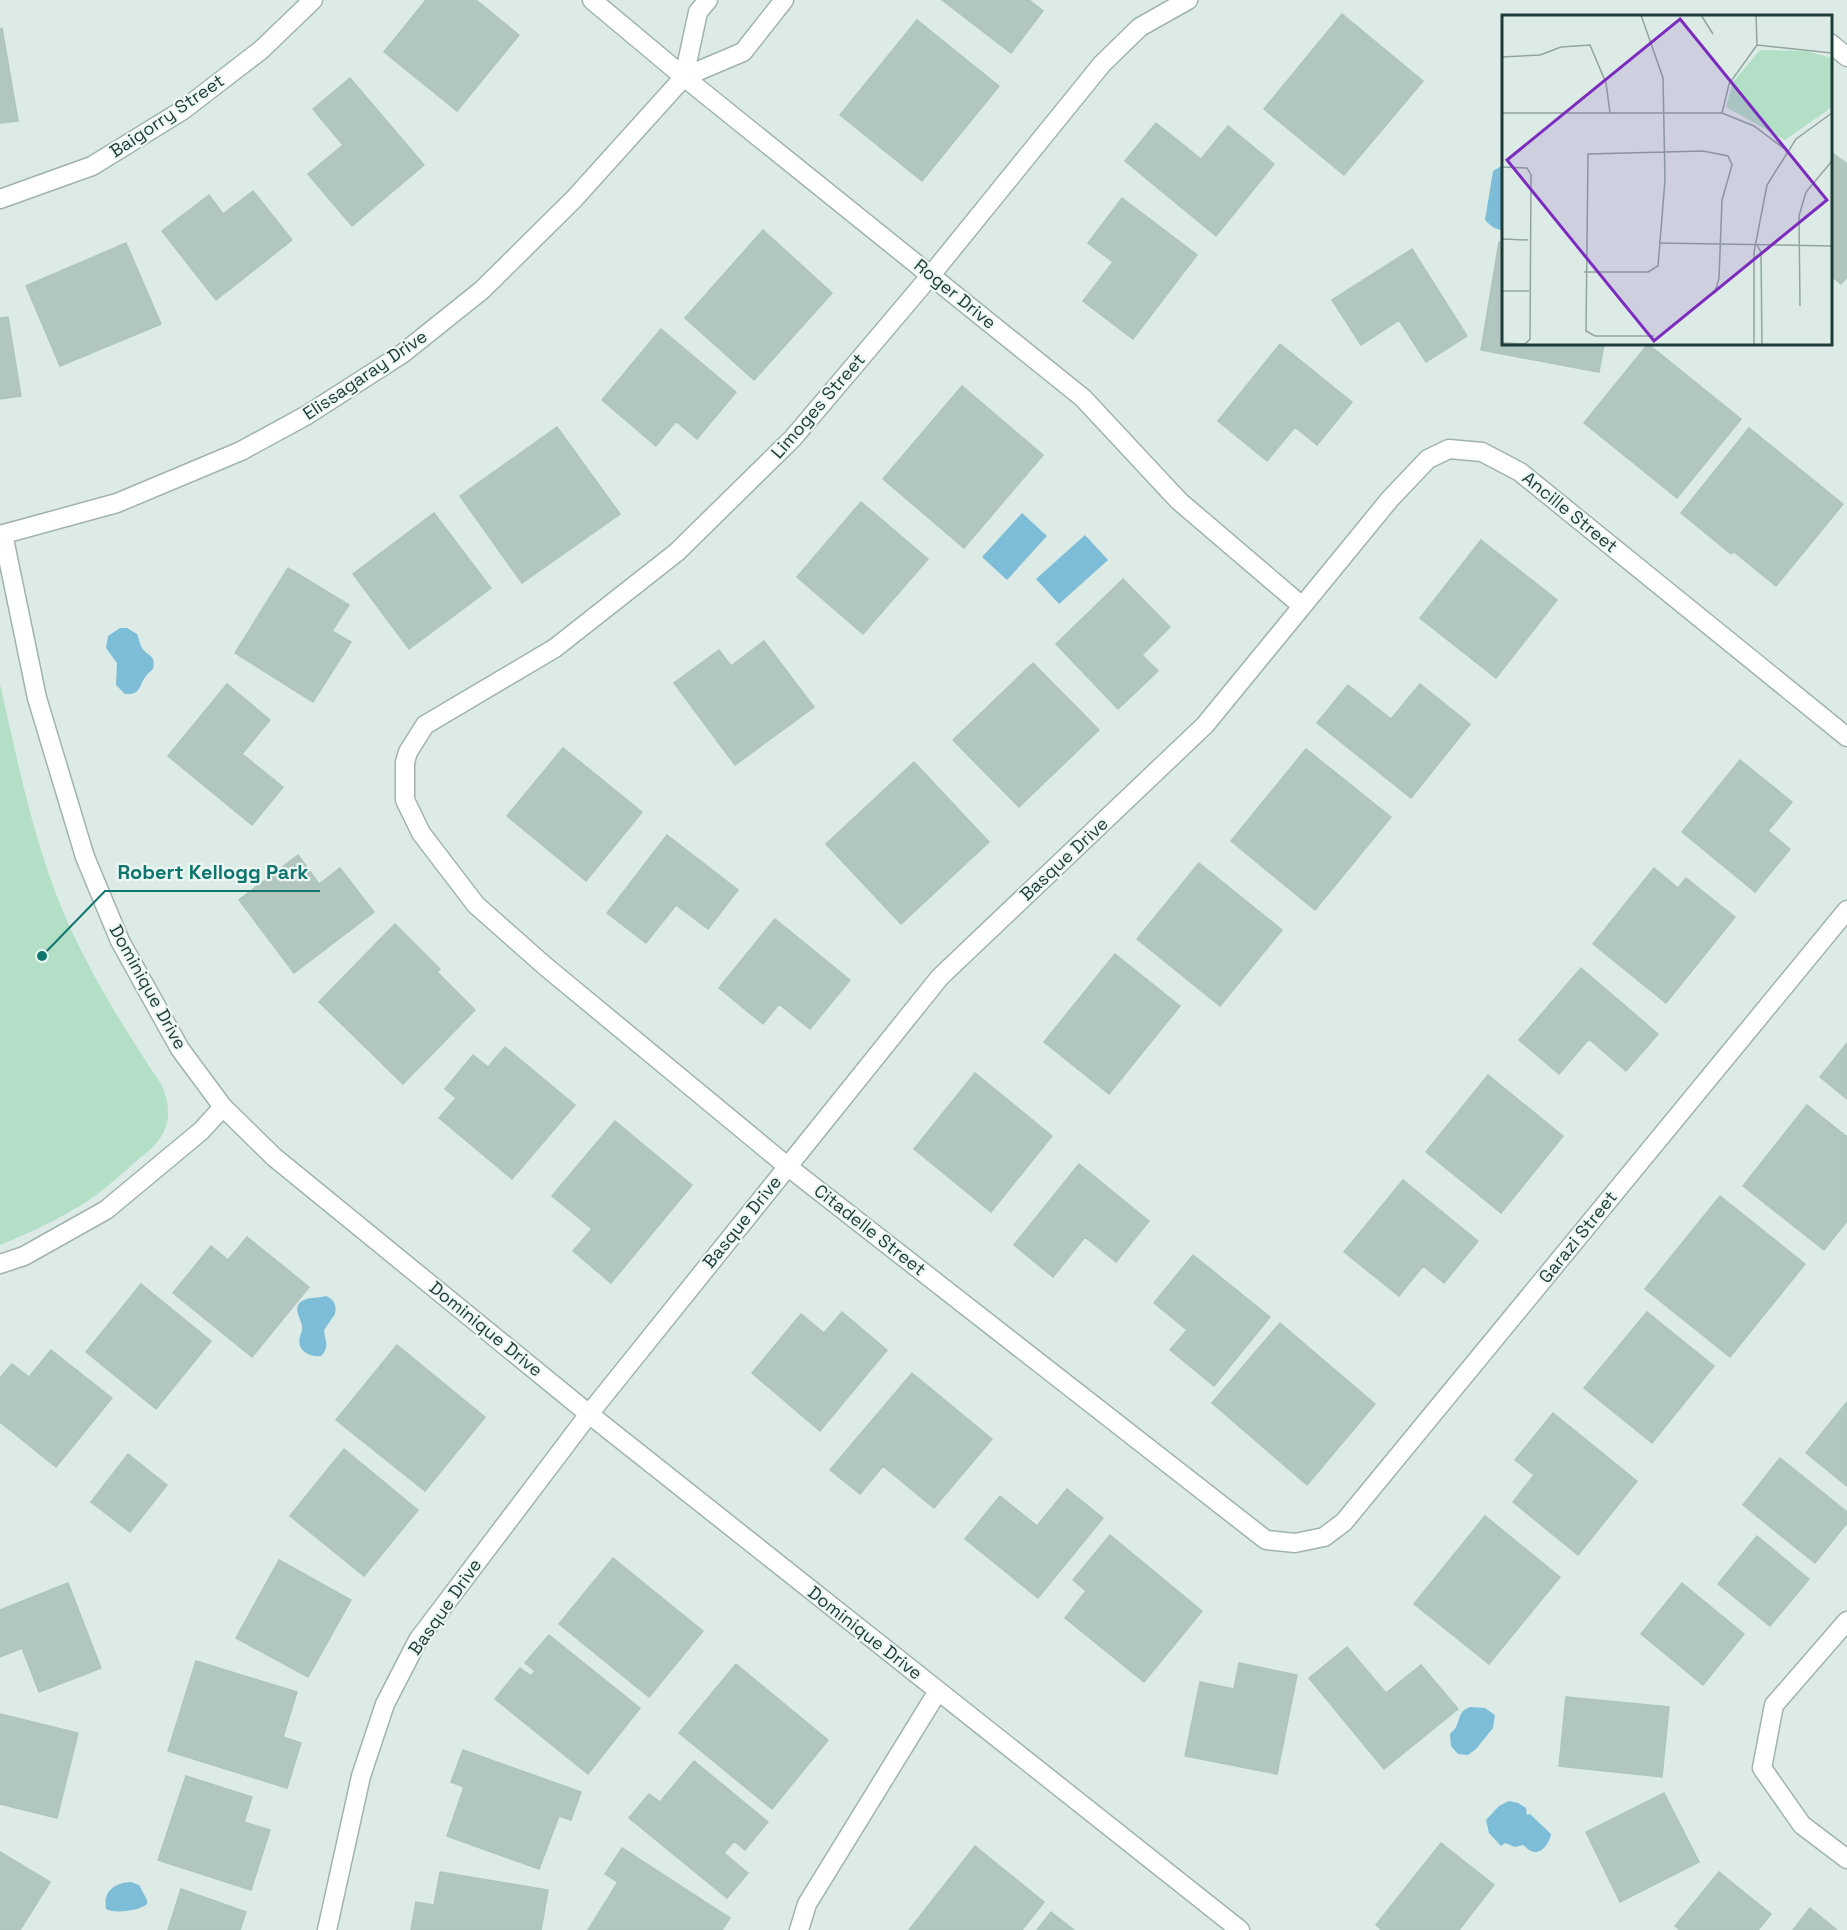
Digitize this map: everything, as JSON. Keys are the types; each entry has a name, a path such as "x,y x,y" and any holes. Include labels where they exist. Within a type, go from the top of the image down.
{"street":[{"name":"Baigorry Street","path":"0,199 92,166 183,110 261,50 312,0"},
{"name":"Roger Drive","path":"592,0 1083,398 1179,501 1302,606"},
{"name":"Elissagaray Drive","path":"684,76 698,12 708,0"},
{"name":"Elissagaray Drive","path":"2,535 117,503 241,451 307,415 402,354 482,290 574,199 684,76 742,52 784,0"},
{"name":"Limoges Street","path":"405,762 408,752 424,725 555,648 677,552 794,438 931,275 1101,64 1140,27 1188,0"},
{"path":"1832,45 1847,57"},
{"name":"Ancille Street","path":"1302,606 1390,499 1428,459 1449,449 1482,452 1520,472 1847,737"},
{"name":"Dominique Drive","path":"2,535 37,698 85,857 125,951 180,1048 223,1107 274,1157 589,1414 1240,1930"},
{"name":"Basque Drive","path":"327,1930 361,1776 385,1704 418,1640 589,1414 940,977 1205,725 1302,606"},
{"name":"Citadelle Street","path":"405,762 405,800 421,833 476,905 545,966 788,1166 1266,1540 1295,1543"},
{"name":"Garazi Street","path":"1295,1543 1324,1537 1344,1522 1847,910"},
{"path":"0,1264 24,1256 106,1210 201,1131 223,1107"},
{"path":"1847,1621 1774,1705 1762,1768 1802,1825 1847,1859"},
{"path":"799,1930 807,1904 938,1691"}],"green space":[{"path":"0,684 30,811 60,904 103,992 161,1084 168,1112 165,1129 156,1144 104,1189 63,1216 0,1245"}],"water":[{"path":"1502,166 1502,230 1493,227 1485,220 1493,171"},
{"path":"1022,513 1047,536 1007,580 982,557"},
{"path":"1085,535 1108,560 1059,604 1036,579"},
{"path":"120,628 127,628 137,634 142,648 153,661 153,669 139,689 130,694 125,694 116,685 117,663 106,648 108,636"},
{"path":"326,1296 334,1303 335,1314 324,1330 325,1350 321,1356 313,1356 300,1346 302,1324 297,1307 304,1300"},
{"path":"1470,1707 1485,1708 1495,1715 1493,1728 1468,1755 1458,1754 1451,1746 1450,1734 1456,1728 1462,1713"},
{"path":"1509,1801 1526,1808 1527,1815 1530,1814 1551,1834 1547,1844 1538,1852 1530,1851 1523,1845 1515,1847 1505,1843 1501,1846 1489,1833 1486,1820 1499,1806"},
{"path":"131,1882 139,1885 147,1904 126,1911 106,1909 106,1897 111,1889 119,1884"}],"building":[{"path":"426,0 476,0 519,35 457,111 384,52"},
{"path":"942,0 1029,0 1043,11 1011,53"},
{"path":"1342,14 1423,81 1344,175 1264,109"},
{"path":"917,20 999,86 922,181 840,115"},
{"path":"2,28 18,121 0,123 0,29"},
{"path":"350,78 424,165 352,226 308,174 343,145 313,109"},
{"path":"1156,123 1201,159 1228,126 1274,164 1216,236 1125,161"},
{"path":"1832,153 1847,164 1847,277 1841,284 1832,277"},
{"path":"253,191 292,240 216,300 162,231 209,195 223,214"},
{"path":"1122,198 1197,255 1133,339 1083,301 1113,262 1088,243"},
{"path":"763,230 832,293 754,380 685,318"},
{"path":"1499,242 1502,243 1502,345 1604,345 1599,372 1481,350"},
{"path":"126,243 161,324 60,366 26,286"},
{"path":"1412,249 1467,336 1426,362 1399,320 1361,345 1332,300"},
{"path":"8,317 21,396 0,399 0,318"},
{"path":"661,329 736,392 697,439 676,421 656,446 602,400"},
{"path":"1280,344 1352,402 1317,445 1295,427 1267,461 1218,421"},
{"path":"1647,345 1741,419 1677,498 1584,423"},
{"path":"962,386 1043,455 964,548 883,479"},
{"path":"557,427 620,514 522,583 460,496"},
{"path":"1749,428 1843,504 1776,586 1733,551 1731,554 1681,513"},
{"path":"861,502 928,559 863,634 797,577"},
{"path":"434,513 491,588 409,649 353,574"},
{"path":"1481,540 1557,600 1496,678 1420,618"},
{"path":"288,568 349,605 332,631 351,642 313,702 235,653"},
{"path":"1123,579 1170,627 1142,655 1158,671 1118,709 1056,644"},
{"path":"764,641 814,707 735,765 674,683 719,650 731,666"},
{"path":"1033,663 1099,730 1019,807 953,740"},
{"path":"227,684 270,720 242,754 283,787 252,825 168,756"},
{"path":"1420,684 1470,724 1411,798 1317,723 1348,685 1391,719"},
{"path":"563,748 642,812 586,881 507,816"},
{"path":"1306,749 1391,817 1315,910 1231,841"},
{"path":"1740,760 1792,802 1768,831 1790,849 1755,892 1682,832"},
{"path":"914,762 989,842 901,924 826,844"},
{"path":"667,835 738,890 708,929 676,905 646,943 607,913"},
{"path":"298,855 319,884 340,868 374,912 294,973 239,900"},
{"path":"1199,863 1282,930 1220,1006 1137,939"},
{"path":"1654,868 1678,888 1686,878 1735,917 1666,1003 1593,944"},
{"path":"775,919 850,980 810,1029 779,1004 763,1024 719,988"},
{"path":"395,924 440,969 437,972 475,1010 403,1084 319,1002"},
{"path":"1115,954 1180,1006 1109,1094 1044,1042"},
{"path":"1581,968 1658,1034 1626,1071 1589,1039 1559,1074 1519,1040"},
{"path":"1847,1043 1847,1099 1820,1077"},
{"path":"505,1047 575,1105 512,1179 439,1118 456,1098 445,1089 473,1055 488,1067"},
{"path":"975,1073 1052,1136 991,1212 914,1149"},
{"path":"1488,1075 1563,1136 1501,1213 1426,1152"},
{"path":"1807,1105 1847,1137 1847,1221 1824,1250 1743,1186"},
{"path":"615,1121 692,1185 611,1283 573,1251 592,1229 552,1196"},
{"path":"1079,1164 1149,1221 1116,1262 1085,1237 1053,1277 1014,1245"},
{"path":"1403,1180 1478,1241 1444,1283 1423,1266 1399,1296 1344,1252"},
{"path":"1720,1196 1805,1264 1730,1357 1645,1289"},
{"path":"247,1237 309,1287 252,1357 173,1293 211,1246 228,1260"},
{"path":"1193,1255 1270,1317 1214,1386 1170,1350 1187,1330 1154,1303"},
{"path":"141,1284 211,1341 156,1409 86,1352"},
{"path":"842,1312 887,1350 820,1431 752,1373 801,1314 824,1333"},
{"path":"1647,1312 1714,1366 1652,1443 1584,1388"},
{"path":"1280,1323 1375,1404 1307,1485 1212,1403"},
{"path":"397,1345 485,1417 425,1491 336,1420"},
{"path":"51,1350 112,1398 56,1467 0,1422 0,1378 12,1364 29,1377"},
{"path":"912,1373 992,1439 934,1508 883,1466 860,1494 830,1470"},
{"path":"1847,1402 1847,1486 1806,1453"},
{"path":"1553,1413 1637,1481 1578,1555 1513,1502 1534,1475 1515,1460"},
{"path":"344,1449 418,1510 364,1576 290,1516"},
{"path":"128,1454 167,1485 130,1532 91,1502"},
{"path":"1780,1458 1847,1512 1847,1523 1815,1563 1743,1505"},
{"path":"1067,1489 1103,1518 1038,1598 965,1539 1000,1496 1037,1526"},
{"path":"1485,1516 1560,1577 1489,1664 1414,1604"},
{"path":"1110,1535 1202,1611 1144,1682 1065,1618 1086,1591 1073,1580"},
{"path":"1757,1536 1809,1579 1770,1626 1718,1584"},
{"path":"613,1558 703,1631 649,1697 559,1624"},
{"path":"279,1560 351,1600 308,1677 236,1638"},
{"path":"68,1583 101,1668 39,1692 22,1648 0,1657 0,1610"},
{"path":"1682,1583 1744,1634 1703,1685 1641,1634"},
{"path":"549,1635 640,1708 588,1774 495,1699 520,1668 531,1676 535,1671 525,1663"},
{"path":"1347,1647 1386,1693 1421,1665 1458,1709 1384,1769 1309,1678"},
{"path":"196,1661 297,1692 283,1737 301,1743 287,1788 168,1751"},
{"path":"1239,1663 1297,1675 1277,1774 1185,1756 1200,1682 1234,1689"},
{"path":"736,1664 828,1740 772,1809 679,1733"},
{"path":"1566,1697 1669,1707 1662,1777 1559,1766"},
{"path":"0,1714 78,1733 57,1818 0,1804"},
{"path":"463,1750 581,1792 571,1820 559,1816 539,1869 447,1836 464,1787 451,1782"},
{"path":"694,1761 768,1822 745,1850 734,1841 724,1853 748,1873 727,1898 629,1818 649,1794 660,1802"},
{"path":"186,1776 252,1797 244,1822 270,1830 251,1890 158,1860"},
{"path":"1664,1793 1699,1862 1620,1902 1586,1832"},
{"path":"1441,1843 1494,1885 1459,1930 1382,1930 1376,1925"},
{"path":"975,1846 1044,1902 1022,1930 909,1930"},
{"path":"622,1848 730,1918 722,1930 588,1930 618,1882 605,1874"},
{"path":"0,1852 50,1882 20,1930 0,1930"},
{"path":"440,1872 548,1890 541,1930 411,1930 416,1902 434,1905"},
{"path":"1719,1872 1771,1914 1758,1930 1680,1930 1675,1926"},
{"path":"181,1889 246,1912 240,1930 168,1930"},
{"path":"1810,1908 1837,1930 1793,1930"},
{"path":"1051,1912 1074,1930 1037,1930"}],"place":[{"name":"Robert Kellogg Park","path":"42,956"}]}
